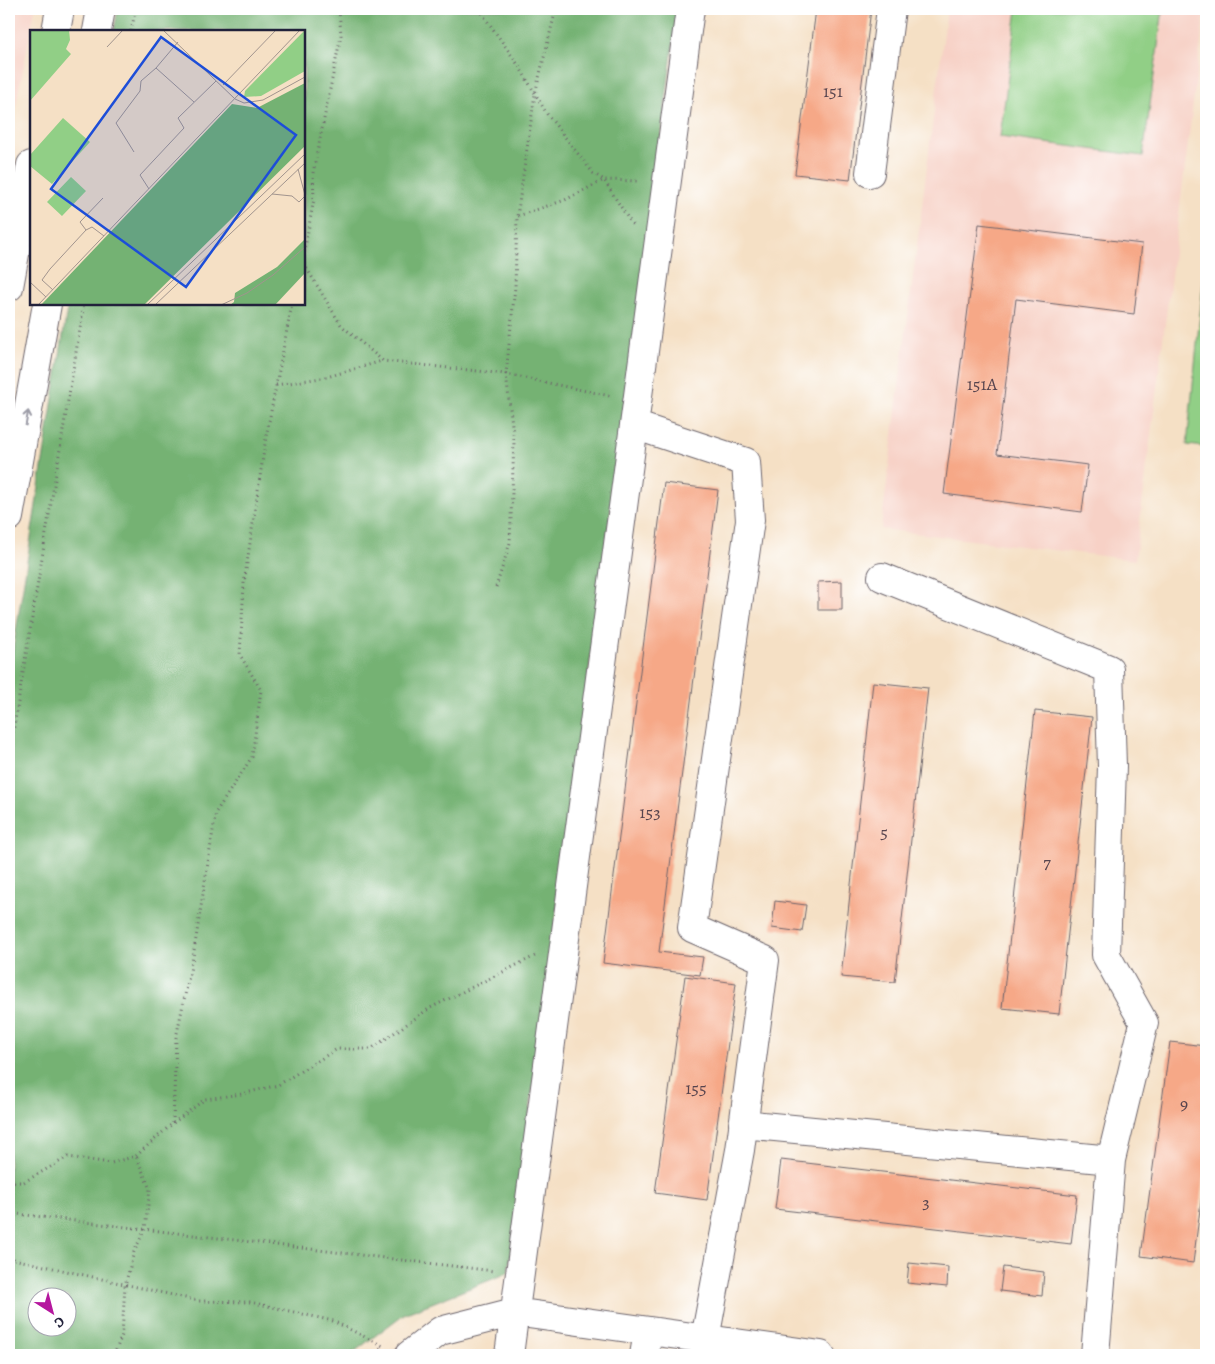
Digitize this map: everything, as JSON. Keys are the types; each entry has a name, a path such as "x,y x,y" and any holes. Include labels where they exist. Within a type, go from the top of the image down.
{"street":[{"path":"56,30 60,9"},
{"path":"97,30 101,9"},
{"path":"509,1355 690,9"},
{"path":"870,172 891,9"},
{"path":"9,287 30,172"},
{"path":"9,517 48,305"},
{"path":"636,413 746,462 750,520 692,928 765,960 740,1150 704,1339"},
{"path":"882,577 1109,669 1112,766 1106,955 1144,1023 1111,1160 1095,1355"},
{"path":"743,1124 1111,1160"},
{"path":"409,1355 440,1331 514,1312 821,1355"}],"path":[{"path":"131,30 136,9"},
{"path":"305,247 314,199 313,173 341,35 339,9"},
{"path":"479,9 519,66 547,114 593,173 604,180 636,231 658,248"},
{"path":"496,587 510,543 514,442 506,374 515,288 517,217 535,94 556,9"},
{"path":"517,217 565,200 604,180 667,181"},
{"path":"305,266 341,325 383,361"},
{"path":"9,757 84,305"},
{"path":"173,1123 176,1038 193,957 216,812 252,757 262,690 240,655 244,583 266,437 292,305"},
{"path":"276,385 327,377 383,361 506,374 636,413"},
{"path":"9,1182 24,1182 68,1157 111,1163 136,1156 173,1123 205,1099 242,1094 278,1085 337,1049 371,1049 430,1008 529,959 565,938"},
{"path":"114,1355 122,1335 125,1285 134,1252 145,1230 150,1190 136,1156"},
{"path":"9,1213 520,1274"},
{"path":"9,1258 199,1302 250,1302 333,1321 383,1346"}],"shaded area":[{"path":"9,9 35,9 30,30 9,140"},
{"path":"947,9 1205,9 1135,560 881,529"}],"green space":[{"path":"118,9 678,9 508,1273 404,1314 350,1355 9,1355 9,675 68,305 305,305 305,30 114,30"},
{"path":"1017,9 1163,9 1143,156 1000,137"},
{"path":"1206,253 1206,447 1187,445"}],"building":[{"path":"816,9 871,9 850,180 795,174"},
{"path":"979,224 1142,244 1134,314 1016,299 997,454 1088,465 1082,512 944,494"},
{"path":"664,483 718,490 659,952 703,957 700,975 603,963"},
{"path":"842,581 842,610 818,610 818,582"},
{"path":"873,682 928,688 895,982 841,977"},
{"path":"1035,711 1092,717 1059,1014 1002,1008"},
{"path":"775,901 806,905 802,932 772,928"},
{"path":"685,976 736,983 707,1200 655,1193"},
{"path":"1170,1042 1206,1046 1206,1163 1193,1263 1141,1256"},
{"path":"781,1160 1077,1195 1071,1244 775,1209"},
{"path":"909,1263 948,1267 947,1287 907,1283"},
{"path":"1003,1267 1044,1272 1042,1296 1000,1291"}]}
